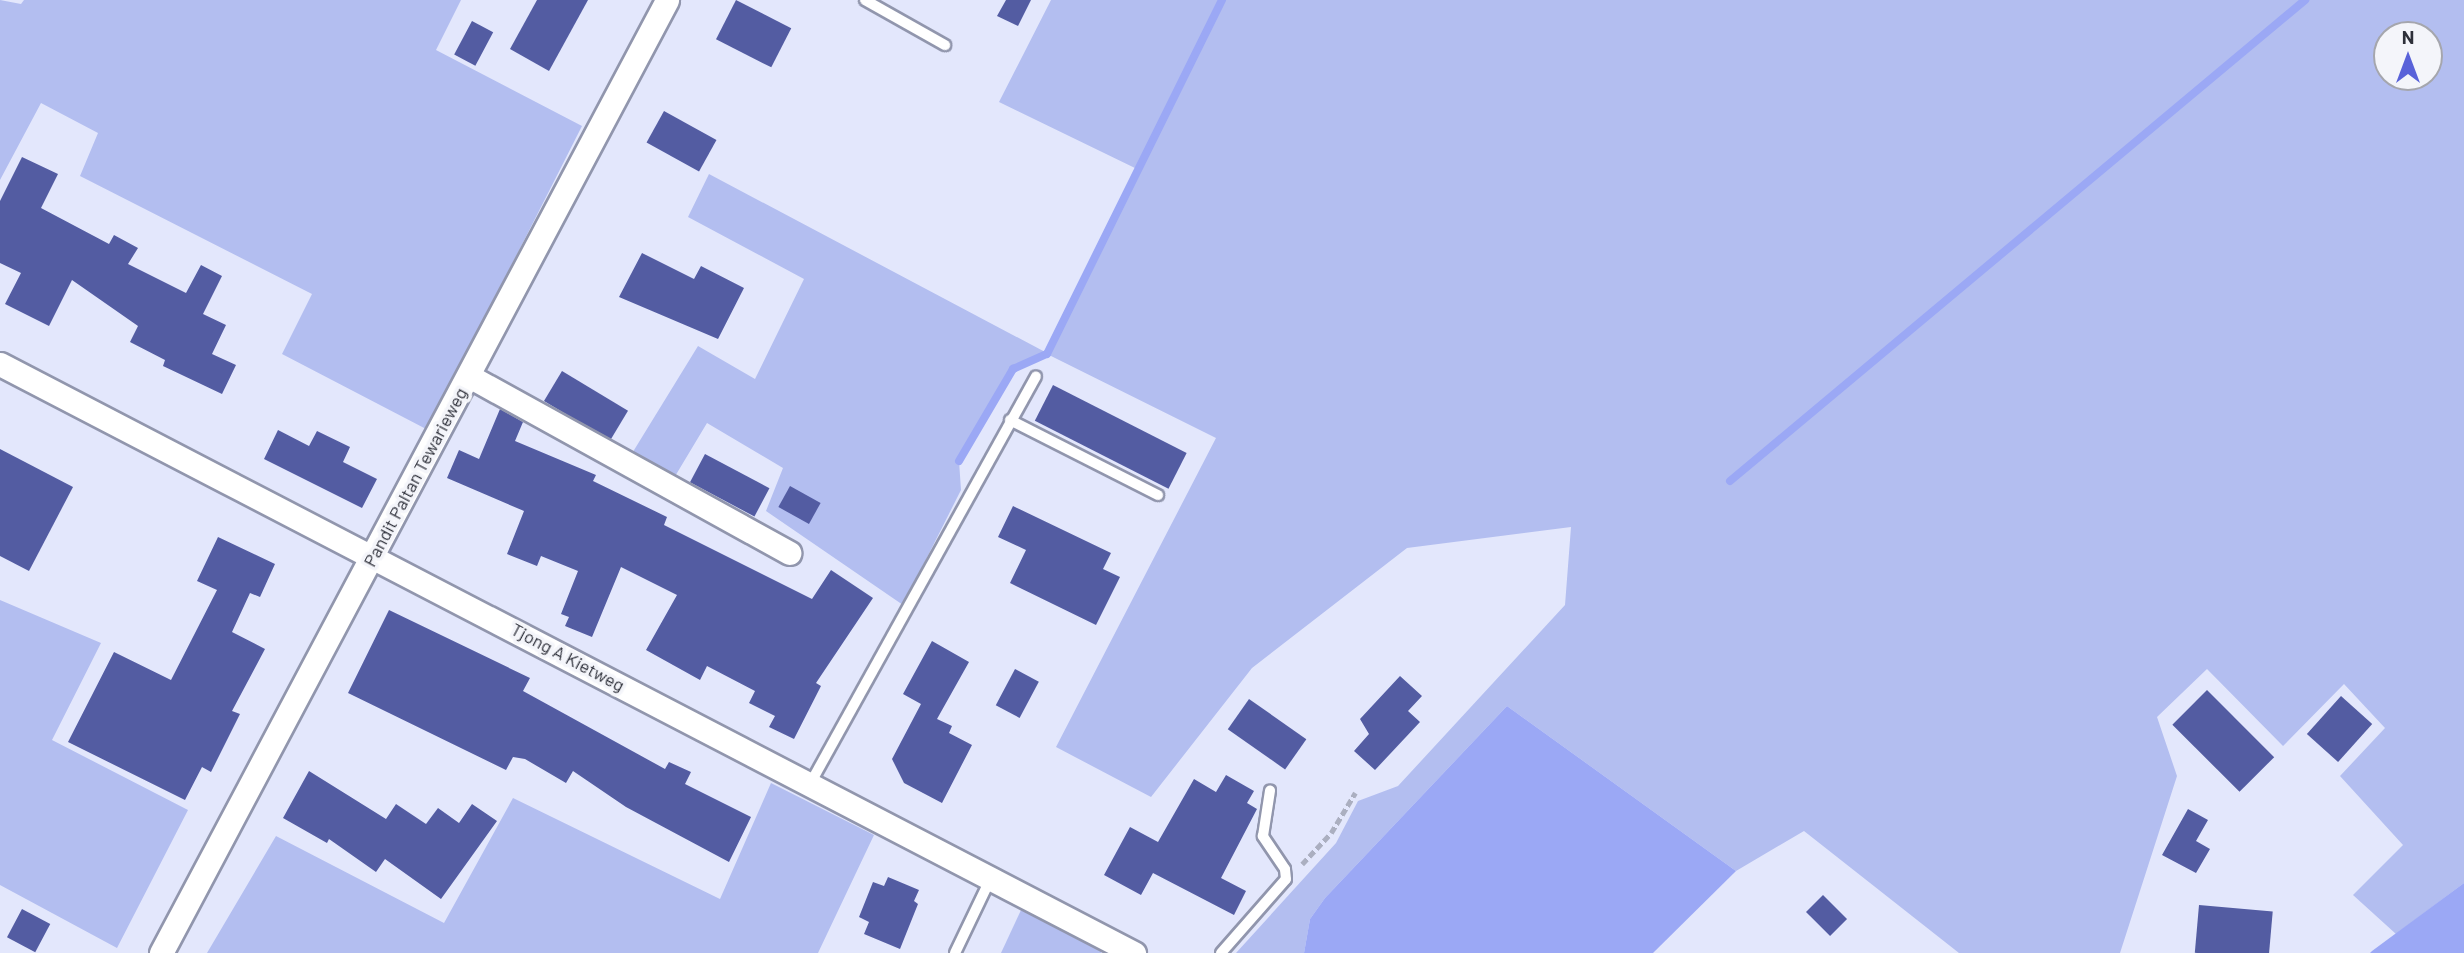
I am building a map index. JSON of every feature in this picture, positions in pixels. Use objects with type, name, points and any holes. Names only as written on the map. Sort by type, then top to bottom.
[{"type":"street","name":"Pandit Paltan Tewarieweg","points":[[161,953],[667,0]]},
{"type":"street","name":"Tjong A Kietweg","points":[[0,364],[373,555],[1134,953]]},
{"type":"street","points":[[469,376],[789,553]]},
{"type":"lane","points":[[865,0],[944,45]]},
{"type":"lane","points":[[810,784],[1036,376]]},
{"type":"lane","points":[[1010,420],[1158,495]]},
{"type":"lane","points":[[1222,953],[1286,879],[1285,869],[1263,836],[1270,791]]},
{"type":"lane","points":[[955,953],[991,878]]},
{"type":"path","points":[[1286,879],[1331,834],[1355,793]]},
{"type":"shaded area","points":[[0,0],[21,4],[24,0],[461,0],[436,50],[582,126],[428,430],[282,354],[312,294],[80,176],[98,133],[41,103],[0,180]]},
{"type":"shaded area","points":[[1051,0],[2464,0],[2464,883],[2396,934],[2353,895],[2403,845],[2340,776],[2385,728],[2344,684],[2283,746],[2207,669],[2157,717],[2177,776],[2120,953],[1959,953],[1804,831],[1736,871],[1507,706],[1325,898],[1310,919],[1304,953],[1236,953],[1336,843],[1358,801],[1398,786],[1565,605],[1571,527],[1407,548],[1252,668],[1151,797],[1056,747],[1216,438],[1047,354],[1027,361],[1013,370],[959,461],[961,490],[903,605],[766,511],[783,468],[707,423],[674,478],[631,455],[698,346],[755,379],[804,279],[688,217],[709,174],[1047,353],[1137,169],[999,102]]},
{"type":"shaded area","points":[[0,600],[101,643],[52,740],[188,810],[117,948],[0,885]]},
{"type":"shaded area","points":[[1507,706],[1736,871],[1653,953],[1304,953],[1310,919],[1325,898]]},
{"type":"shaded area","points":[[771,783],[874,835],[818,953],[207,953],[276,836],[444,923],[513,798],[720,899]]},
{"type":"shaded area","points":[[2464,883],[2464,953],[2370,953],[2372,951]]},
{"type":"shaded area","points":[[1022,908],[1102,950],[1101,953],[1001,953]]},
{"type":"building","points":[[537,0],[588,0],[549,71],[510,49]]},
{"type":"building","points":[[736,0],[791,28],[771,67],[716,39]]},
{"type":"building","points":[[1006,0],[1031,0],[1018,26],[997,16]]},
{"type":"building","points":[[472,21],[493,32],[475,66],[454,55]]},
{"type":"building","points":[[664,111],[716,140],[699,172],[647,142]]},
{"type":"building","points":[[22,157],[58,174],[41,208],[109,244],[114,235],[138,248],[128,264],[186,293],[201,265],[222,276],[203,314],[226,325],[212,354],[236,365],[222,394],[163,366],[165,360],[130,342],[138,326],[72,280],[49,326],[5,304],[21,273],[0,263],[0,201]]},
{"type":"building","points":[[642,253],[694,279],[701,266],[744,288],[718,339],[619,297]]},
{"type":"building","points":[[562,371],[628,411],[610,441],[544,401]]},
{"type":"building","points":[[1053,385],[1187,453],[1168,489],[1035,421]]},
{"type":"building","points":[[500,409],[523,422],[515,441],[596,475],[593,481],[667,517],[664,525],[812,599],[831,570],[873,598],[816,683],[821,686],[794,739],[769,727],[775,716],[749,703],[755,691],[707,666],[700,680],[646,650],[677,595],[621,567],[592,637],[565,626],[569,617],[561,614],[578,571],[541,556],[537,566],[507,554],[524,511],[447,478],[459,450],[479,459]]},
{"type":"building","points":[[278,430],[309,446],[317,431],[350,447],[343,462],[377,479],[362,508],[264,459]]},
{"type":"building","points":[[0,449],[73,487],[29,571],[0,556]]},
{"type":"building","points":[[705,454],[769,488],[754,517],[690,482]]},
{"type":"building","points":[[790,486],[821,503],[809,524],[778,507]]},
{"type":"building","points":[[1013,506],[1111,553],[1103,569],[1120,577],[1096,625],[1010,583],[1026,550],[998,537]]},
{"type":"building","points":[[218,537],[275,564],[260,597],[250,593],[232,632],[265,649],[232,711],[240,714],[211,772],[202,767],[185,800],[68,742],[114,652],[171,680],[217,590],[197,581]]},
{"type":"building","points":[[389,610],[530,678],[523,691],[665,769],[669,762],[691,772],[685,784],[751,817],[729,862],[626,807],[573,771],[566,783],[525,759],[513,757],[506,770],[348,693]]},
{"type":"building","points":[[932,641],[969,662],[937,719],[952,726],[949,733],[972,745],[942,803],[904,783],[892,759],[921,704],[903,694]]},
{"type":"building","points":[[1015,669],[1039,682],[1020,718],[996,705]]},
{"type":"building","points":[[1400,676],[1422,696],[1408,711],[1420,722],[1375,770],[1354,751],[1369,734],[1360,719]]},
{"type":"building","points":[[2207,690],[2274,757],[2240,792],[2172,725]]},
{"type":"building","points":[[2341,696],[2372,724],[2338,762],[2307,734]]},
{"type":"building","points":[[1249,699],[1306,739],[1285,769],[1228,729]]},
{"type":"building","points":[[309,771],[386,819],[396,804],[426,824],[438,808],[459,823],[472,804],[497,821],[441,899],[385,859],[376,872],[329,839],[327,843],[283,818]]},
{"type":"building","points":[[1226,775],[1254,791],[1247,803],[1257,809],[1221,878],[1246,891],[1234,915],[1153,873],[1141,895],[1104,875],[1130,827],[1158,842],[1194,779],[1216,792]]},
{"type":"building","points":[[2188,809],[2208,820],[2196,841],[2210,849],[2196,873],[2162,855]]},
{"type":"building","points":[[888,877],[919,890],[914,901],[918,904],[900,949],[864,934],[869,922],[859,917],[873,882],[884,886]]},
{"type":"building","points":[[1823,895],[1847,919],[1830,936],[1806,912]]},
{"type":"building","points":[[2199,905],[2273,911],[2269,953],[2195,953]]},
{"type":"building","points":[[22,909],[50,924],[35,952],[7,937]]},
{"type":"waterway","points":[[959,461],[1013,369],[1047,354],[1222,0]]},
{"type":"waterway","points":[[1730,481],[2305,0]]}]
